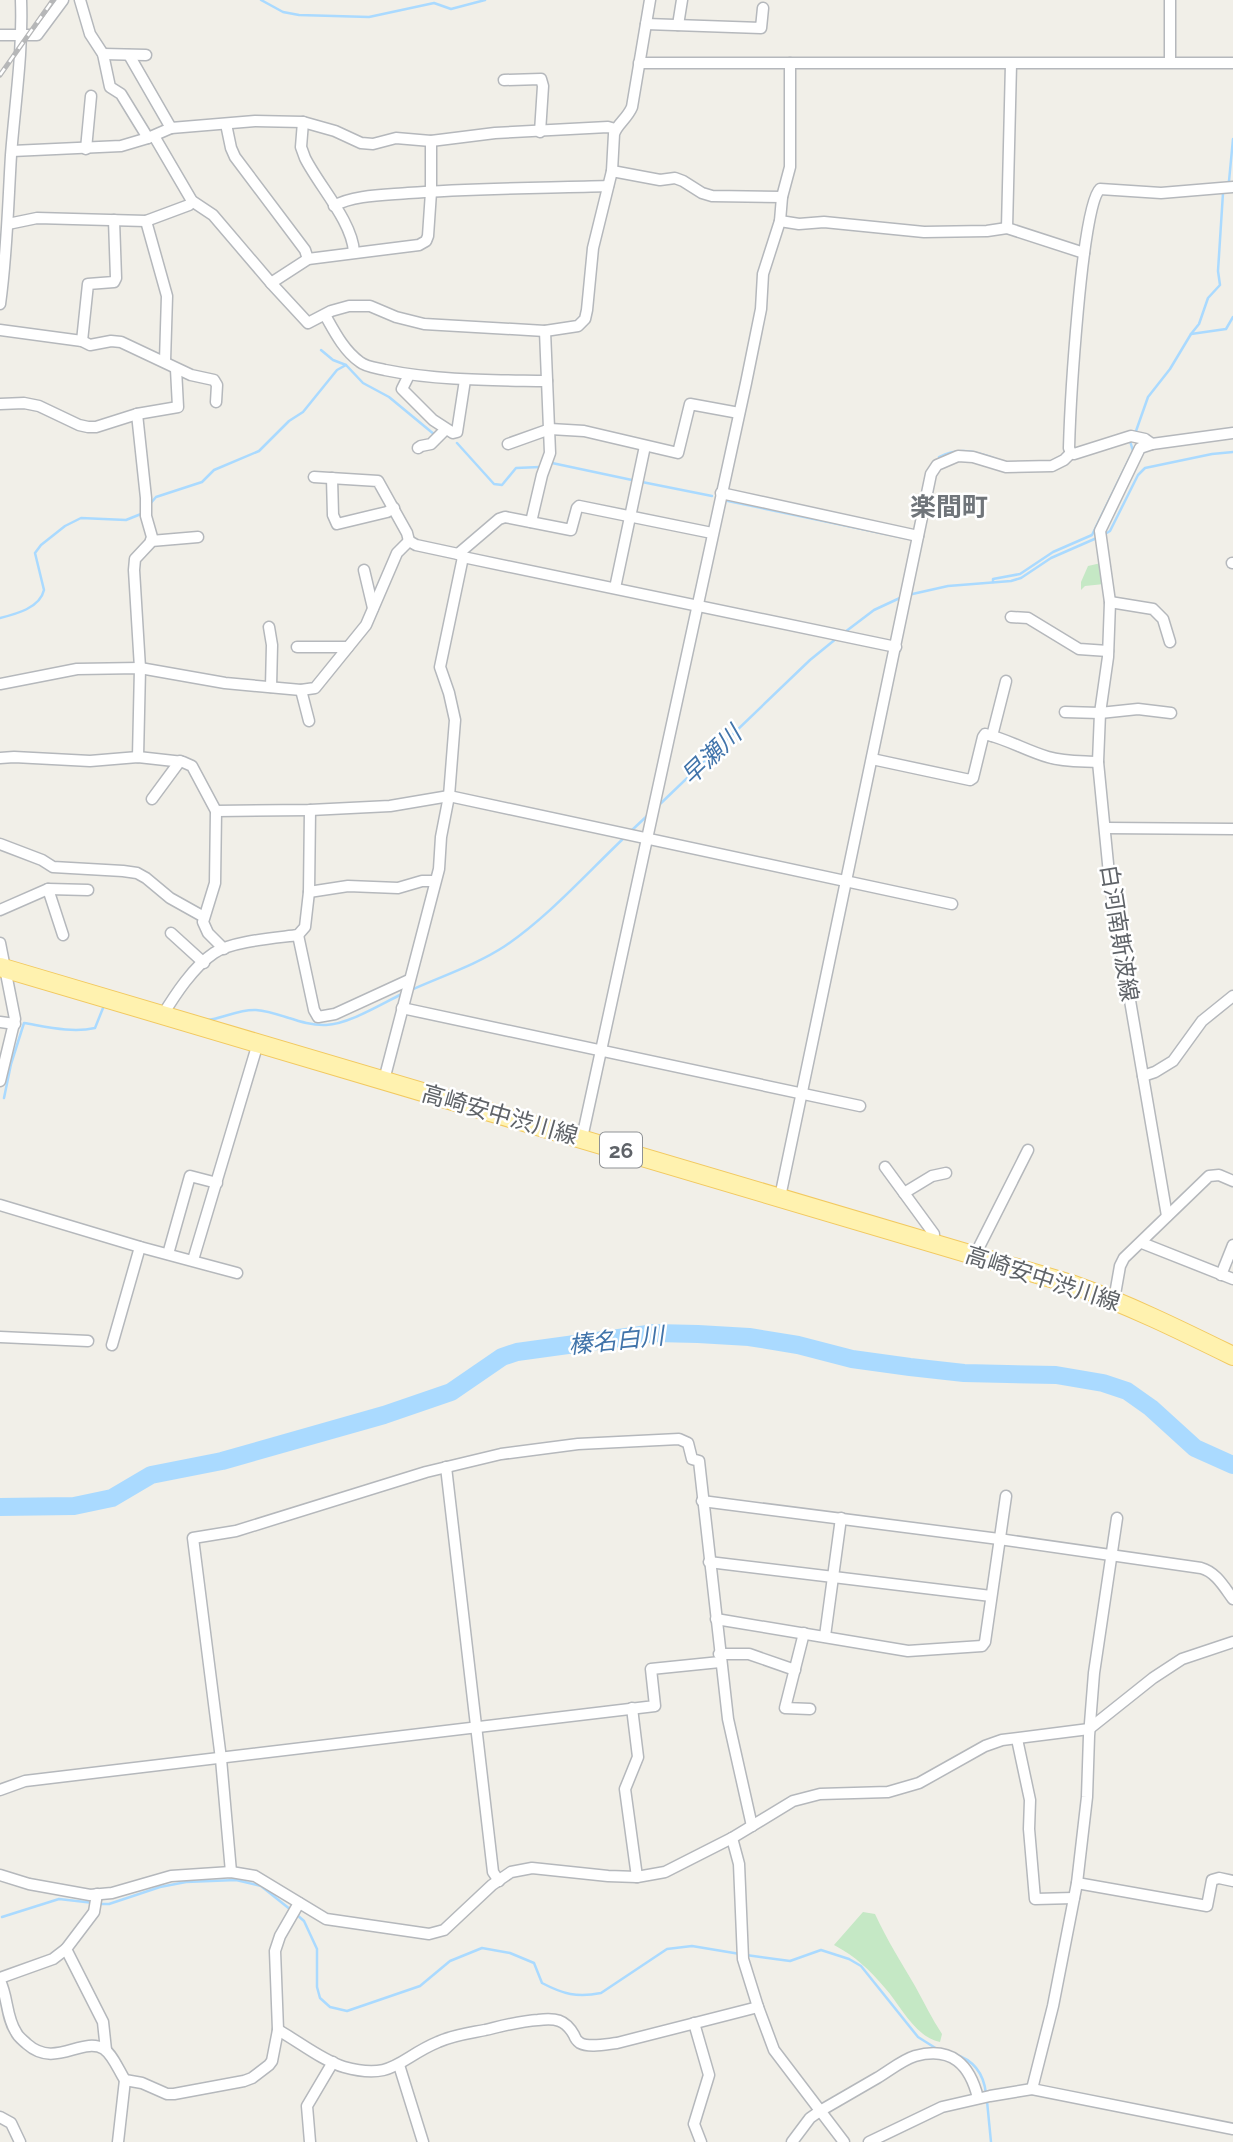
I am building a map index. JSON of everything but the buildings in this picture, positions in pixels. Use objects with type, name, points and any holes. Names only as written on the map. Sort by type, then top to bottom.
[{"type":"main road","name":"高崎安中渋川線","points":[[2,968],[1071,1284],[1162,1321],[1233,1356]]},
{"type":"street","points":[[0,304],[8,224],[5,190],[18,106],[23,35],[21,0]]},
{"type":"street","points":[[0,35],[37,35],[63,0]]},
{"type":"street","points":[[80,0],[90,34],[103,54],[110,88],[121,94],[192,201],[213,215],[308,323],[331,310],[349,306],[370,306],[404,320],[424,324],[544,331],[578,326],[585,319],[593,248],[612,171],[615,129],[628,117],[632,107],[650,0]]},
{"type":"street","points":[[678,25],[682,0]]},
{"type":"street","points":[[1170,0],[1170,62]]},
{"type":"street","points":[[646,24],[761,28],[763,8]]},
{"type":"street","points":[[103,54],[146,55]]},
{"type":"street","points":[[129,55],[171,128]]},
{"type":"street","points":[[639,63],[1233,63]]},
{"type":"street","points":[[582,1138],[643,837],[654,803],[761,309],[764,274],[780,221],[782,197],[790,167],[790,63]]},
{"type":"street","points":[[1007,228],[1011,64]]},
{"type":"street","points":[[504,80],[541,79],[543,86],[540,132]]},
{"type":"street","points":[[86,149],[91,96]]},
{"type":"street","points":[[12,151],[121,146],[171,128],[283,120],[303,122],[373,145],[396,138],[431,141],[495,133],[608,127],[615,129]]},
{"type":"street","points":[[303,122],[301,147],[305,158],[347,228],[354,252]]},
{"type":"street","points":[[226,124],[236,158],[305,250],[308,259]]},
{"type":"street","points":[[271,283],[308,259],[423,244],[428,236],[431,141]]},
{"type":"street","points":[[612,171],[660,180],[684,180],[702,193],[712,196],[782,197]]},
{"type":"street","points":[[334,206],[340,202],[380,195],[431,191],[608,186]]},
{"type":"street","points":[[1071,453],[1071,390],[1084,253],[1094,199],[1100,189],[1161,193],[1233,187]]},
{"type":"street","points":[[8,224],[37,218],[146,220],[189,205],[192,201]]},
{"type":"street","points":[[82,341],[88,284],[108,284],[116,278],[114,220]]},
{"type":"street","points":[[146,220],[167,296],[165,361]]},
{"type":"street","points":[[780,221],[799,224],[824,222],[924,232],[1007,228],[1084,253]]},
{"type":"street","points":[[325,315],[338,338],[360,363],[410,375],[466,380],[547,381]]},
{"type":"street","points":[[0,330],[82,341],[90,345],[121,342],[165,361],[176,369],[214,380],[217,385],[216,401]]},
{"type":"street","points":[[531,522],[542,475],[551,453],[544,331]]},
{"type":"street","points":[[0,404],[24,403],[39,406],[79,425],[96,426],[137,414],[178,407],[176,369]]},
{"type":"street","points":[[410,375],[402,389],[445,430],[453,433],[457,432],[466,380]]},
{"type":"street","points":[[508,444],[550,429],[584,431],[678,453],[690,404],[739,413]]},
{"type":"street","points":[[137,414],[146,516],[151,541]]},
{"type":"street","points":[[418,448],[431,444],[445,430]]},
{"type":"street","points":[[780,1197],[931,474],[943,461],[966,456],[1006,467],[1052,466],[1071,453],[1131,436],[1145,439],[1152,444],[1233,433]]},
{"type":"street","name":"白河南斯波線","points":[[1152,444],[1140,448],[1137,453],[1100,531],[1110,602],[1098,762],[1110,884],[1167,1216]]},
{"type":"street","points":[[615,589],[645,446]]},
{"type":"street","points":[[314,477],[378,481],[410,541],[416,545],[829,635],[896,647]]},
{"type":"street","points":[[332,478],[333,515],[337,524],[394,508]]},
{"type":"street","points":[[721,493],[918,536]]},
{"type":"street","points":[[384,1080],[439,869],[441,837],[449,796],[455,720],[440,667],[461,555],[499,519],[505,517],[571,530],[579,506],[712,533]]},
{"type":"street","points":[[138,757],[140,668],[135,559],[151,541],[198,537]]},
{"type":"street","points":[[0,684],[77,669],[140,668],[225,683],[301,690],[315,688],[366,625],[397,553],[410,541]]},
{"type":"street","points":[[364,570],[373,608]]},
{"type":"street","points":[[1110,602],[1153,609],[1163,619],[1170,642]]},
{"type":"street","points":[[1011,617],[1028,618],[1079,649],[1108,651]]},
{"type":"street","points":[[269,627],[272,645],[271,687]]},
{"type":"street","points":[[297,647],[348,648]]},
{"type":"street","points":[[992,736],[1006,681]]},
{"type":"street","points":[[301,690],[309,721]]},
{"type":"street","points":[[1065,712],[1100,713],[1138,709],[1171,713]]},
{"type":"street","points":[[872,759],[970,780],[973,778],[985,734],[1047,757],[1098,762]]},
{"type":"street","points":[[0,758],[90,761],[138,757],[180,761],[192,766],[216,811],[215,883],[203,922],[208,933],[224,949]]},
{"type":"street","points":[[152,799],[180,761]]},
{"type":"street","points":[[216,811],[390,806],[449,796],[952,904]]},
{"type":"street","points":[[162,1016],[178,990],[215,952],[243,943],[298,935],[304,927],[309,892],[310,810]]},
{"type":"street","points":[[1106,828],[1233,828]]},
{"type":"street","points":[[0,844],[53,867],[137,873],[170,898],[204,917]]},
{"type":"street","points":[[309,892],[348,886],[398,888],[422,881],[435,881]]},
{"type":"street","points":[[48,889],[63,935]]},
{"type":"street","points":[[0,910],[48,889],[88,890]]},
{"type":"street","points":[[171,933],[204,963]]},
{"type":"street","points":[[298,935],[315,1015],[318,1017],[335,1014],[408,982]]},
{"type":"street","points":[[0,943],[2,968],[15,1024],[0,1081]]},
{"type":"street","points":[[1143,1076],[1173,1062],[1202,1021],[1233,996]]},
{"type":"street","points":[[403,1005],[601,1051],[860,1106]]},
{"type":"street","points":[[0,1022],[15,1024]]},
{"type":"street","points":[[193,1260],[258,1043]]},
{"type":"street","points":[[975,1255],[1028,1150]]},
{"type":"street","points":[[886,1167],[934,1234],[933,1242]]},
{"type":"street","points":[[904,1193],[932,1176],[946,1173]]},
{"type":"street","points":[[1114,1300],[1124,1258],[1209,1176],[1219,1175],[1233,1181]]},
{"type":"street","points":[[168,1254],[190,1176],[217,1183]]},
{"type":"street","points":[[0,1205],[237,1273]]},
{"type":"street","points":[[1142,1242],[1233,1279]]},
{"type":"street","points":[[1221,1275],[1233,1245]]},
{"type":"street","points":[[112,1345],[140,1247]]},
{"type":"street","points":[[0,1337],[88,1341]]},
{"type":"street","points":[[231,1872],[221,1759],[193,1538],[236,1531],[446,1466],[520,1450],[578,1444],[679,1439],[688,1444],[692,1459],[699,1461],[728,1719],[752,1826]]},
{"type":"street","points":[[446,1466],[493,1872],[499,1881]]},
{"type":"street","points":[[716,1619],[917,1652],[982,1646],[985,1642],[1006,1496]]},
{"type":"street","points":[[702,1501],[999,1539],[1210,1570],[1233,1600]]},
{"type":"street","points":[[825,1636],[841,1518]]},
{"type":"street","points":[[1032,2089],[1056,1993],[1077,1883],[1087,1797],[1094,1673],[1117,1518]]},
{"type":"street","points":[[709,1562],[991,1597]]},
{"type":"street","points":[[804,1633],[785,1709],[810,1709]]},
{"type":"street","points":[[0,1875],[29,1884],[97,1895],[171,1876],[231,1872],[255,1875],[295,1909],[326,1919],[429,1934],[444,1930],[511,1872],[532,1868],[637,1877],[665,1872],[732,1838],[793,1801],[820,1794],[888,1791],[919,1783],[985,1746],[1002,1740],[1089,1729],[1153,1678],[1182,1659],[1233,1642]]},
{"type":"street","points":[[0,1790],[25,1781],[655,1706],[651,1669],[720,1658],[749,1654],[795,1670]]},
{"type":"street","points":[[632,1708],[638,1757],[625,1789],[637,1877]]},
{"type":"street","points":[[1017,1738],[1030,1800],[1029,1829],[1035,1899],[1074,1898]]},
{"type":"street","points":[[732,1838],[739,1864],[743,1959],[758,2007],[774,2050],[844,2142]]},
{"type":"street","points":[[1077,1883],[1207,1906],[1213,1880],[1219,1878],[1233,1881]]},
{"type":"street","points":[[97,1895],[95,1910],[66,1949],[53,1959],[0,1979],[9,2018],[17,2035],[33,2049],[50,2055],[89,2046],[106,2050]]},
{"type":"street","points":[[125,2080],[174,2094],[244,2081],[253,2078],[269,2065],[278,2030],[275,1951],[295,1909]]},
{"type":"street","points":[[66,1949],[103,2022],[106,2050],[125,2080],[118,2142]]},
{"type":"street","points":[[278,2030],[344,2067],[372,2070],[389,2069],[399,2065],[426,2047],[447,2038],[540,2019],[564,2022],[569,2025],[578,2042],[589,2045],[617,2043],[758,2007]]},
{"type":"street","points":[[694,2023],[709,2075],[694,2124],[701,2142]]},
{"type":"street","points":[[792,2142],[810,2118],[914,2056],[947,2056],[963,2065],[983,2097]]},
{"type":"street","points":[[310,2142],[307,2106],[333,2062]]},
{"type":"street","points":[[399,2065],[423,2142]]},
{"type":"street","points":[[869,2142],[942,2107],[1032,2089],[1233,2129]]},
{"type":"street","points":[[0,2117],[11,2123],[20,2142]]},
{"type":"green space","points":[[1101,563],[1104,584],[1085,586],[1081,590],[1081,582],[1088,566]]},
{"type":"green space","points":[[863,1912],[875,1914],[942,2034],[940,2042],[923,2034],[873,1975],[856,1959],[834,1945]]},
{"type":"waterway","points":[[261,0],[283,12],[299,15],[369,17],[434,3],[451,9],[485,0]]},
{"type":"waterway","points":[[1229,181],[1233,139]]},
{"type":"waterway","points":[[1191,334],[1199,324],[1208,298],[1220,285],[1218,271],[1223,193]]},
{"type":"waterway","points":[[1136,431],[1148,397],[1170,369],[1191,334],[1226,329],[1233,317]]},
{"type":"waterway","points":[[321,350],[333,360],[346,365],[363,383],[389,397],[435,435]]},
{"type":"waterway","points":[[150,504],[156,497],[202,482],[214,470],[259,451],[289,421],[303,412],[337,370],[346,365]]},
{"type":"waterway","name":"早瀬川","points":[[993,582],[993,579],[1020,574],[1053,552],[1092,535],[1133,451],[1130,441]]},
{"type":"waterway","points":[[457,443],[494,484],[502,485],[516,468],[540,467]]},
{"type":"waterway","points":[[939,457],[967,451],[996,459]]},
{"type":"waterway","name":"早瀬川","points":[[1105,534],[1110,531],[1138,475],[1145,468],[1233,452]]},
{"type":"waterway","points":[[552,463],[632,480]]},
{"type":"waterway","points":[[642,482],[712,496]]},
{"type":"waterway","points":[[728,501],[905,538]]},
{"type":"waterway","points":[[0,618],[33,606],[42,596],[44,590],[35,553],[65,526],[81,518],[126,520],[141,514]]},
{"type":"waterway","name":"早瀬川","points":[[908,595],[948,586],[1021,578],[1051,558],[1099,537]]},
{"type":"waterway","name":"早瀬川","points":[[845,632],[874,610],[902,597]]},
{"type":"waterway","name":"早瀬川","points":[[658,806],[810,660],[837,638]]},
{"type":"waterway","name":"早瀬川","points":[[630,832],[648,815]]},
{"type":"waterway","name":"早瀬川","points":[[411,990],[471,965],[505,946],[552,908],[625,837]]},
{"type":"waterway","name":"早瀬川","points":[[208,1020],[256,1010],[317,1025],[335,1024],[402,994]]},
{"type":"waterway","name":"早瀬川","points":[[4,1098],[24,1023],[69,1030],[95,1028],[103,1008]]},
{"type":"waterway","name":"榛名白川","points":[[0,1507],[74,1506],[112,1498],[151,1475],[222,1461],[384,1415],[451,1392],[502,1357],[517,1352],[655,1333],[749,1337],[798,1345],[852,1359],[910,1367],[964,1373],[1056,1375],[1103,1383],[1127,1391],[1151,1408],[1195,1448],[1233,1465]]},
{"type":"waterway","points":[[100,1904],[109,1904],[160,1887],[186,1882],[236,1880],[261,1886],[291,1910]]},
{"type":"waterway","points":[[2,1917],[59,1899],[94,1903]]},
{"type":"waterway","points":[[296,1914],[304,1921],[317,1949],[317,1987],[320,1998],[330,2007],[347,2011],[420,1986],[450,1961],[482,1948],[510,1953],[534,1963],[542,1983],[577,1995],[601,1993],[667,1949],[692,1946],[740,1954]]},
{"type":"waterway","points":[[746,1955],[790,1961],[821,1950],[849,1959],[861,1966],[918,2037],[937,2049]]},
{"type":"waterway","points":[[954,2054],[977,2069],[986,2094]]},
{"type":"waterway","points":[[987,2101],[991,2142]]},
{"type":"railway","points":[[0,75],[53,0]]},
{"type":"district","name":"楽間町","points":[[949,507]]}]
